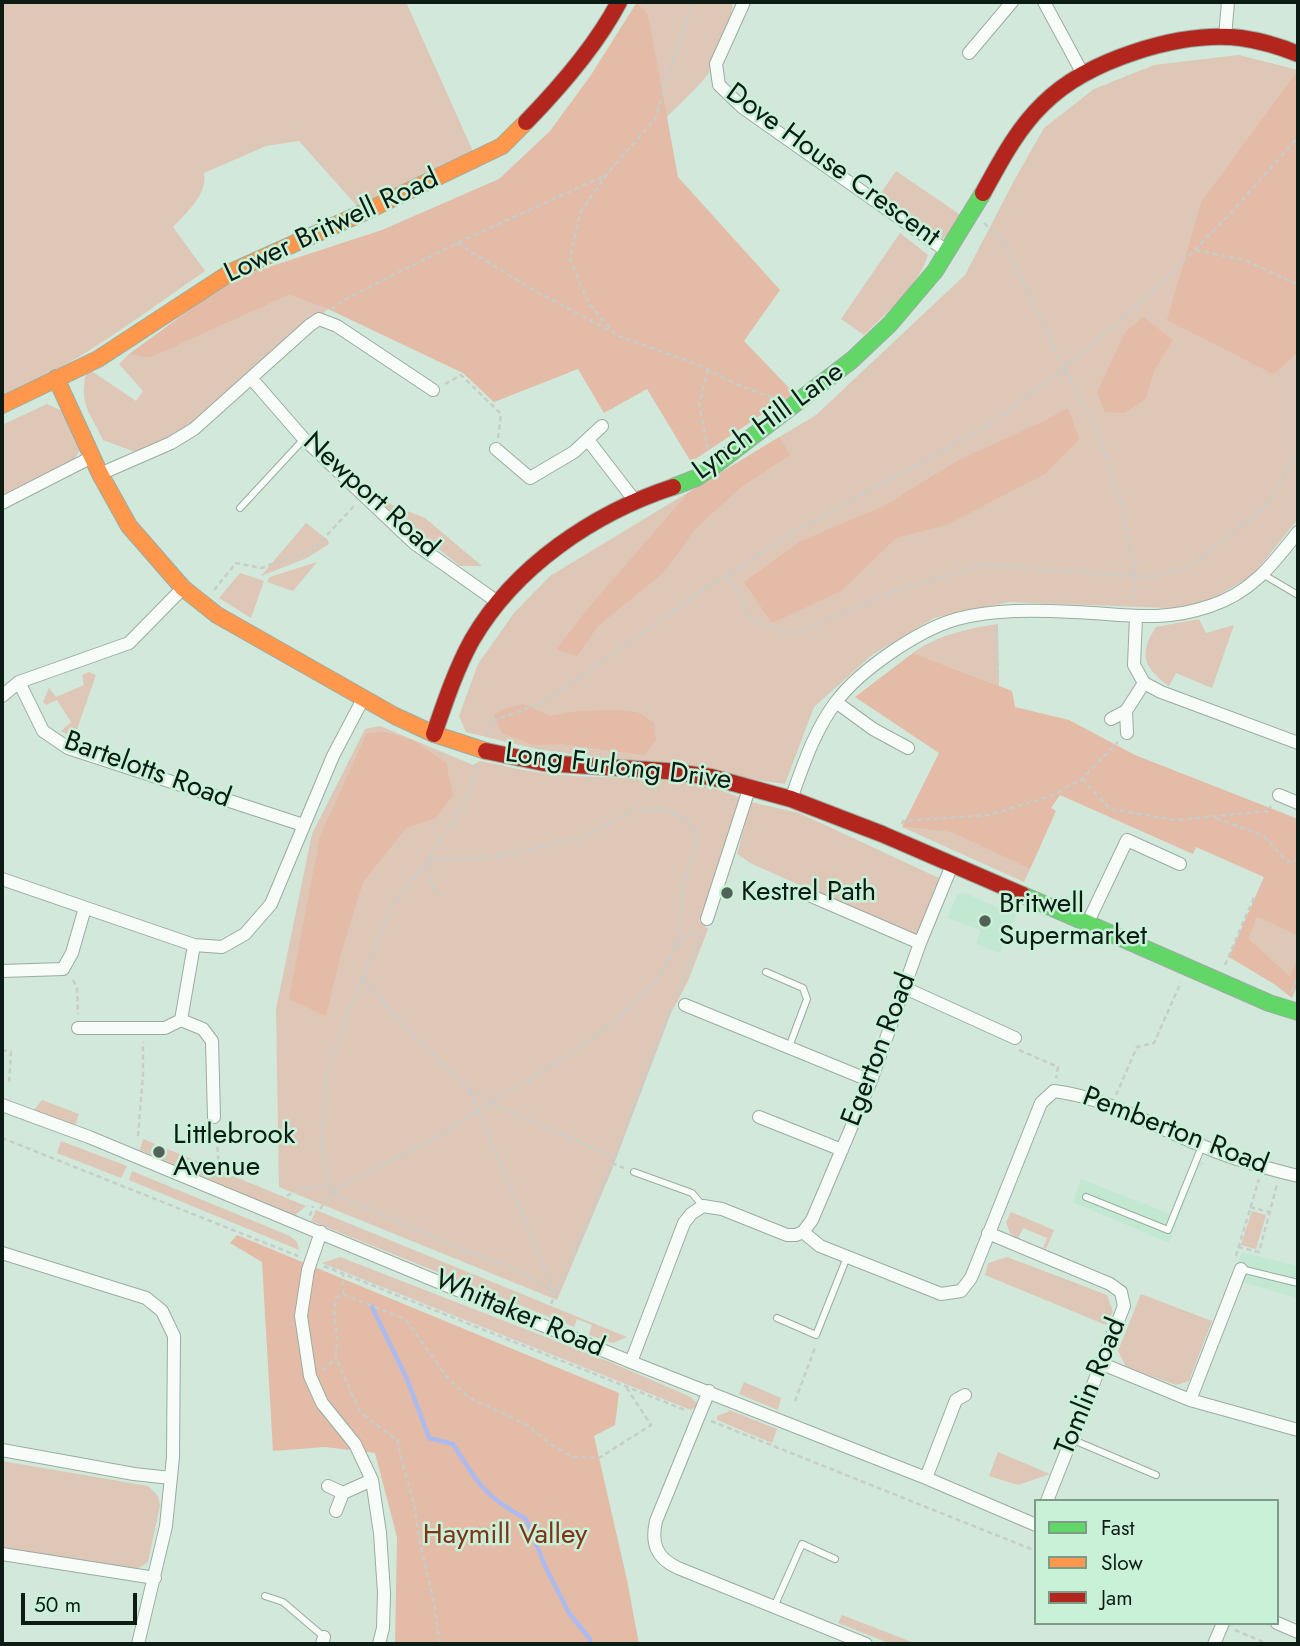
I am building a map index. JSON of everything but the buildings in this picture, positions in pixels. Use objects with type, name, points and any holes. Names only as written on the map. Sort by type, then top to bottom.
[{"type":"street","name":"Lower Britwell Road","points":[[2,405],[98,359],[231,272],[502,146],[555,92],[610,19],[619,2]]},
{"type":"street","name":"Dove House Crescent","points":[[744,2],[716,64],[719,85],[742,107],[948,252]]},
{"type":"street","points":[[969,53],[1012,2]]},
{"type":"street","points":[[1044,2],[1084,76]]},
{"type":"street","points":[[1225,37],[1228,2]]},
{"type":"street","name":"Lynch Hill Lane","points":[[434,734],[474,638],[528,569],[587,528],[635,501],[696,478],[851,363],[910,305],[948,252],[1024,124],[1056,93],[1129,54],[1190,40],[1225,37],[1266,42],[1298,54]]},
{"type":"street","points":[[100,474],[171,443],[194,429],[319,319],[337,326],[433,390]]},
{"type":"street","name":"Long Furlong Drive","points":[[56,378],[100,474],[130,527],[183,588],[217,615],[363,699],[434,734],[483,750],[544,763],[667,771],[711,777],[791,799],[894,840],[1269,1003],[1298,1012]]},
{"type":"street","name":"Newport Road","points":[[251,378],[304,439],[414,543],[499,603]]},
{"type":"street","points":[[496,449],[530,478],[574,452],[602,426]]},
{"type":"street","points":[[588,440],[635,501]]},
{"type":"street","points":[[2,503],[92,457]]},
{"type":"street","points":[[791,799],[807,752],[836,702],[875,664],[915,638],[957,619],[996,613],[1075,612],[1136,617],[1172,616],[1213,606],[1264,575],[1298,532]]},
{"type":"street","points":[[2,695],[19,682],[129,643],[183,588]]},
{"type":"street","points":[[1136,617],[1134,665],[1144,683],[1161,692],[1298,743]]},
{"type":"street","name":"Bartelotts Road","points":[[19,682],[43,731],[68,748],[303,825]]},
{"type":"street","points":[[1111,719],[1126,711],[1144,683]]},
{"type":"street","points":[[2,879],[194,945],[222,947],[245,934],[271,904],[333,756],[363,699]]},
{"type":"street","points":[[836,702],[873,729],[908,748]]},
{"type":"street","points":[[1126,711],[1127,733]]},
{"type":"street","points":[[707,919],[750,786]]},
{"type":"street","points":[[1279,795],[1297,799]]},
{"type":"street","points":[[1087,924],[1127,840],[1180,864]]},
{"type":"street","name":"Egerton Road","points":[[803,1232],[812,1220],[871,1081],[920,943],[952,865]]},
{"type":"street","points":[[809,895],[920,943]]},
{"type":"street","points":[[2,971],[63,969],[72,953],[85,908]]},
{"type":"street","points":[[181,1020],[194,945]]},
{"type":"street","points":[[905,988],[1015,1038]]},
{"type":"street","points":[[685,1005],[871,1081]]},
{"type":"street","points":[[78,1028],[165,1028],[181,1020],[203,1029],[212,1041],[214,1117]]},
{"type":"street","name":"Pemberton Road","points":[[703,1206],[722,1209],[787,1235],[803,1232],[820,1246],[941,1294],[961,1291],[971,1278],[1041,1103],[1054,1091],[1079,1094],[1202,1146],[1298,1177]]},
{"type":"street","name":"Whittaker Road","points":[[2,1105],[102,1142],[631,1362],[926,1478],[1034,1524]]},
{"type":"street","points":[[759,1117],[842,1150]]},
{"type":"street","points":[[631,1362],[684,1223],[703,1206]]},
{"type":"street","points":[[321,1232],[311,1261],[301,1316],[310,1376],[322,1403],[355,1444],[372,1479],[380,1533],[384,1593],[383,1629],[379,1644]]},
{"type":"street","name":"Tomlin Road","points":[[988,1233],[1110,1284],[1121,1292],[1124,1306],[1048,1499]]},
{"type":"street","points":[[2,1253],[146,1298],[162,1311],[174,1336],[171,1478],[166,1526],[138,1644]]},
{"type":"street","points":[[1190,1400],[1238,1265]]},
{"type":"street","points":[[1100,1363],[1190,1400],[1298,1430]]},
{"type":"street","points":[[709,1391],[656,1521],[655,1549],[670,1565],[774,1607],[845,1640],[866,1644]]},
{"type":"street","points":[[926,1478],[956,1400],[965,1395]]},
{"type":"street","points":[[2,1450],[134,1474],[171,1478]]},
{"type":"street","points":[[336,1511],[343,1493],[372,1479]]},
{"type":"street","points":[[328,1486],[343,1493]]},
{"type":"street","points":[[2,1554],[155,1578]]},
{"type":"street","points":[[1279,1624],[1298,1632]]},
{"type":"street","points":[[1214,1644],[1223,1625]]},
{"type":"lane","points":[[240,508],[304,439]]},
{"type":"lane","points":[[1264,575],[1298,595]]},
{"type":"lane","points":[[766,972],[803,988],[807,999],[789,1047]]},
{"type":"lane","points":[[1086,1197],[1168,1230],[1202,1146]]},
{"type":"lane","points":[[634,1172],[692,1193],[703,1206]]},
{"type":"lane","points":[[777,1318],[816,1335],[847,1257]]},
{"type":"lane","points":[[1238,1265],[1298,1283]]},
{"type":"lane","points":[[1071,1439],[1156,1475]]},
{"type":"lane","points":[[774,1607],[802,1544],[835,1559]]},
{"type":"lane","points":[[265,1596],[283,1602],[323,1641]]},
{"type":"path","points":[[616,335],[589,304],[570,259],[580,214],[607,174],[655,119],[692,2]]},
{"type":"path","points":[[332,1193],[321,1148],[327,1075],[335,1046],[393,904],[429,859],[464,805],[491,721],[543,702],[727,574],[787,536],[994,422],[1064,369],[1155,290],[1298,137]]},
{"type":"path","points":[[319,319],[342,301],[457,243],[607,174]]},
{"type":"path","points":[[972,213],[1003,240],[1064,369],[1093,419],[1117,490],[1135,576],[1136,617]]},
{"type":"path","points":[[457,243],[532,289],[616,335],[791,405]]},
{"type":"path","points":[[1195,250],[1247,261],[1298,285]]},
{"type":"path","points":[[708,371],[699,404],[707,448],[715,463]]},
{"type":"path","points":[[433,390],[461,375],[501,414],[496,449]]},
{"type":"path","points":[[727,574],[751,620],[793,634],[895,591],[983,565],[1150,577],[1192,565],[1266,506],[1298,451]]},
{"type":"path","points":[[203,604],[236,564],[261,568],[313,550],[364,496]]},
{"type":"path","points":[[996,613],[998,677]]},
{"type":"path","points":[[894,840],[904,821],[989,815],[1051,796],[1082,779],[1127,733]]},
{"type":"path","points":[[1082,779],[1110,809],[1175,820],[1268,811],[1279,795]]},
{"type":"path","points":[[320,1209],[332,1193],[352,1180],[426,1143],[574,1052],[613,1023],[650,988],[664,970],[679,934],[684,882],[698,837],[688,821],[665,809],[633,810],[582,838],[493,857],[429,859]]},
{"type":"path","points":[[1213,816],[1264,836],[1287,862],[1298,860]]},
{"type":"path","points":[[429,859],[430,881],[441,897]]},
{"type":"path","points":[[1218,981],[1254,897]]},
{"type":"path","points":[[673,951],[707,919]]},
{"type":"path","points":[[551,1304],[612,1163],[707,919]]},
{"type":"path","points":[[1111,1107],[1137,1047],[1154,1043],[1188,968]]},
{"type":"path","points":[[362,978],[405,1027],[470,1090],[492,1104],[614,1157]]},
{"type":"path","points":[[77,988],[78,1028]]},
{"type":"path","points":[[138,1136],[144,1075],[142,1028]]},
{"type":"path","points":[[1015,1038],[1010,1046],[1058,1067],[1054,1091]]},
{"type":"path","points":[[2,1050],[11,1052],[9,1084]]},
{"type":"path","points":[[470,1090],[555,1292]]},
{"type":"path","points":[[214,1117],[219,1168]]},
{"type":"path","points":[[2,1138],[1034,1550]]},
{"type":"path","points":[[612,1163],[634,1172]]},
{"type":"path","points":[[1238,1265],[1238,1247],[1262,1167]]},
{"type":"path","points":[[1238,1247],[1259,1252],[1280,1172]]},
{"type":"path","points":[[287,1196],[296,1190],[330,1185]]},
{"type":"path","points":[[332,1193],[481,1257],[512,1267],[555,1292]]},
{"type":"path","points":[[1250,1207],[1269,1212]]},
{"type":"path","points":[[342,1294],[343,1274]]},
{"type":"path","points":[[342,1294],[336,1298],[334,1316],[337,1334],[336,1358],[360,1412],[398,1441],[430,1578],[439,1644]]},
{"type":"path","points":[[342,1294],[405,1319],[447,1377],[468,1397],[527,1426],[572,1457],[599,1458],[651,1425],[626,1387]]},
{"type":"path","points":[[795,1401],[820,1335],[816,1335]]},
{"type":"path","points":[[319,1375],[336,1358]]},
{"type":"path","points":[[1225,1625],[1268,1644]]},
{"type":"shaded area","points":[[2,2],[406,2],[480,167],[365,215],[299,141],[266,146],[204,173],[200,195],[173,227],[205,271],[81,355],[2,397]]},
{"type":"shaded area","points":[[637,2],[732,2],[728,27],[708,74],[666,118],[648,14]]},
{"type":"shaded area","points":[[1239,55],[1298,70],[1202,200],[1272,374],[1298,353],[1298,519],[1252,576],[1194,609],[1009,602],[934,618],[872,655],[814,707],[785,784],[536,749],[466,732],[459,716],[478,664],[514,613],[550,576],[816,415],[965,275],[1044,128],[1094,89],[1154,65]]},
{"type":"shaded area","points":[[896,171],[962,216],[943,239],[879,196]]},
{"type":"shaded area","points":[[900,233],[928,255],[909,288],[864,335],[841,319]]},
{"type":"shaded area","points":[[289,295],[328,309],[188,429],[138,453],[103,440],[85,401],[86,373],[90,370],[136,401],[143,391],[119,364],[129,354],[150,358]]},
{"type":"shaded area","points":[[47,404],[67,413],[81,447],[73,462],[2,500],[2,425]]},
{"type":"shaded area","points":[[375,498],[425,518],[482,566],[460,566]]},
{"type":"shaded area","points":[[306,523],[328,540],[329,544],[307,558],[261,576]]},
{"type":"shaded area","points":[[317,562],[293,591],[267,582],[270,577]]},
{"type":"shaded area","points":[[240,573],[264,581],[251,618],[219,598]]},
{"type":"shaded area","points":[[1199,619],[1206,633],[1234,625],[1212,688],[1176,673],[1169,686],[1154,673],[1146,660],[1150,637],[1156,627]]},
{"type":"shaded area","points":[[998,624],[999,686],[913,653],[943,637]]},
{"type":"shaded area","points":[[89,672],[96,675],[74,738],[61,731],[71,722],[57,700],[46,705],[43,702],[49,688],[56,697],[84,685],[82,675]]},
{"type":"shaded area","points":[[380,726],[473,765],[480,761],[569,776],[670,780],[720,790],[743,799],[699,921],[708,929],[688,981],[671,1013],[611,1172],[557,1300],[279,1187],[276,1009],[312,834],[365,729]]},
{"type":"shaded area","points":[[751,802],[799,813],[941,879],[918,937],[752,864],[737,854]]},
{"type":"shaded area","points":[[902,827],[950,832],[1030,869],[1024,882]]},
{"type":"shaded area","points":[[965,893],[1003,910],[1005,905],[1018,911],[1000,953],[976,944],[981,930],[947,918],[957,895]]},
{"type":"shaded area","points":[[1257,917],[1298,936],[1298,957],[1291,977],[1249,939]]},
{"type":"shaded area","points":[[42,1100],[79,1114],[75,1126],[34,1110]]},
{"type":"shaded area","points":[[143,1139],[306,1206],[294,1216],[140,1150]]},
{"type":"shaded area","points":[[61,1141],[127,1166],[121,1178],[57,1153]]},
{"type":"shaded area","points":[[1192,1159],[1205,1163],[1198,1168],[1169,1243],[1073,1202],[1081,1179],[1170,1214]]},
{"type":"shaded area","points":[[132,1171],[290,1236],[297,1242],[299,1250],[129,1180]]},
{"type":"shaded area","points":[[316,1210],[627,1337],[613,1343],[589,1335],[592,1325],[577,1319],[574,1327],[311,1221]]},
{"type":"shaded area","points":[[1252,1211],[1266,1215],[1256,1249],[1241,1245]]},
{"type":"shaded area","points":[[1011,1212],[1054,1230],[1046,1249],[1043,1248],[1047,1238],[1023,1228],[1018,1239],[1010,1233],[1006,1222]]},
{"type":"shaded area","points":[[1242,1252],[1298,1266],[1298,1298],[1232,1279]]},
{"type":"shaded area","points":[[340,1257],[610,1362],[691,1397],[698,1405],[691,1410],[322,1263]]},
{"type":"shaded area","points":[[1007,1257],[1107,1295],[1113,1312],[1106,1325],[985,1275],[988,1263]]},
{"type":"shaded area","points":[[1141,1294],[1212,1321],[1189,1381],[1176,1385],[1126,1367],[1118,1351]]},
{"type":"shaded area","points":[[744,1382],[781,1398],[778,1410],[739,1394]]},
{"type":"shaded area","points":[[729,1410],[777,1429],[772,1443],[717,1420],[717,1416]]},
{"type":"shaded area","points":[[998,1452],[1050,1474],[1018,1485],[989,1476]]},
{"type":"shaded area","points":[[2,1461],[148,1486],[158,1496],[160,1505],[148,1562],[136,1570],[2,1549]]},
{"type":"shaded area","points":[[842,1615],[917,1644],[891,1644],[838,1623]]},
{"type":"green space","points":[[637,2],[648,14],[678,177],[780,290],[744,341],[794,393],[691,462],[647,389],[604,413],[578,369],[494,402],[463,373],[328,309],[289,295],[150,358],[129,354],[232,279],[382,230],[499,179],[550,131],[591,75]]},
{"type":"green space","points":[[1298,70],[1298,353],[1273,374],[1167,320],[1202,200]]},
{"type":"green space","points":[[1143,317],[1173,340],[1154,371],[1146,398],[1125,413],[1105,412],[1097,392],[1126,331]]},
{"type":"green space","points":[[1068,408],[1079,439],[1045,474],[946,525],[896,538],[841,591],[772,623],[744,582],[801,541],[884,506],[957,461]]},
{"type":"green space","points":[[779,437],[790,455],[740,488],[695,529],[664,572],[597,627],[577,656],[557,649],[585,612],[688,493]]},
{"type":"green space","points":[[913,653],[1012,691],[1015,707],[1069,720],[1135,755],[1298,819],[1298,936],[1257,917],[1249,939],[1290,976],[1298,957],[1298,984],[1292,998],[1229,957],[1264,877],[1196,847],[1193,854],[1060,795],[1051,808],[1056,811],[1030,869],[950,832],[902,827],[939,753],[855,697]]},
{"type":"green space","points":[[524,704],[550,716],[577,711],[637,712],[654,723],[656,740],[644,755],[561,744],[534,745],[502,733],[494,715],[503,709]]},
{"type":"green space","points":[[385,732],[413,740],[446,763],[453,795],[436,818],[406,828],[363,882],[342,950],[326,1016],[289,999],[320,836],[367,733]]},
{"type":"green space","name":"Haymill Valley","points":[[237,1235],[619,1393],[615,1425],[594,1436],[639,1644],[395,1644],[397,1537],[375,1453],[325,1447],[273,1451],[262,1262],[230,1243]]},
{"type":"waterway","points":[[372,1307],[407,1379],[429,1438],[453,1444],[483,1488],[500,1503],[526,1519],[545,1566],[569,1613],[590,1639],[590,1644]]},
{"type":"traffic: fast","points":[[673,487],[696,478],[714,466],[852,360],[890,324],[935,271],[983,193]]},
{"type":"traffic: fast","points":[[1023,895],[1269,1003],[1298,1012]]},
{"type":"traffic: slow","points":[[2,405],[98,359],[231,272],[502,146],[526,122]]},
{"type":"traffic: slow","points":[[56,378],[100,474],[129,526],[183,588],[217,615],[395,716],[434,734],[486,751]]},
{"type":"traffic: jam","points":[[526,122],[577,65],[619,2]]},
{"type":"traffic: jam","points":[[983,193],[1010,146],[1043,104],[1062,88],[1109,62],[1163,44],[1216,37],[1256,41],[1298,54]]},
{"type":"traffic: jam","points":[[434,734],[472,640],[510,589],[534,566],[586,527],[614,511],[673,487]]},
{"type":"traffic: jam","points":[[486,751],[544,763],[667,771],[711,777],[791,799],[882,834],[1023,895]]},
{"type":"place","name":"Kestrel Path","points":[[727,893]]},
{"type":"place","name":"Britwell Supermarket","points":[[985,921]]},
{"type":"place","name":"Littlebrook Avenue","points":[[159,1152]]}]
